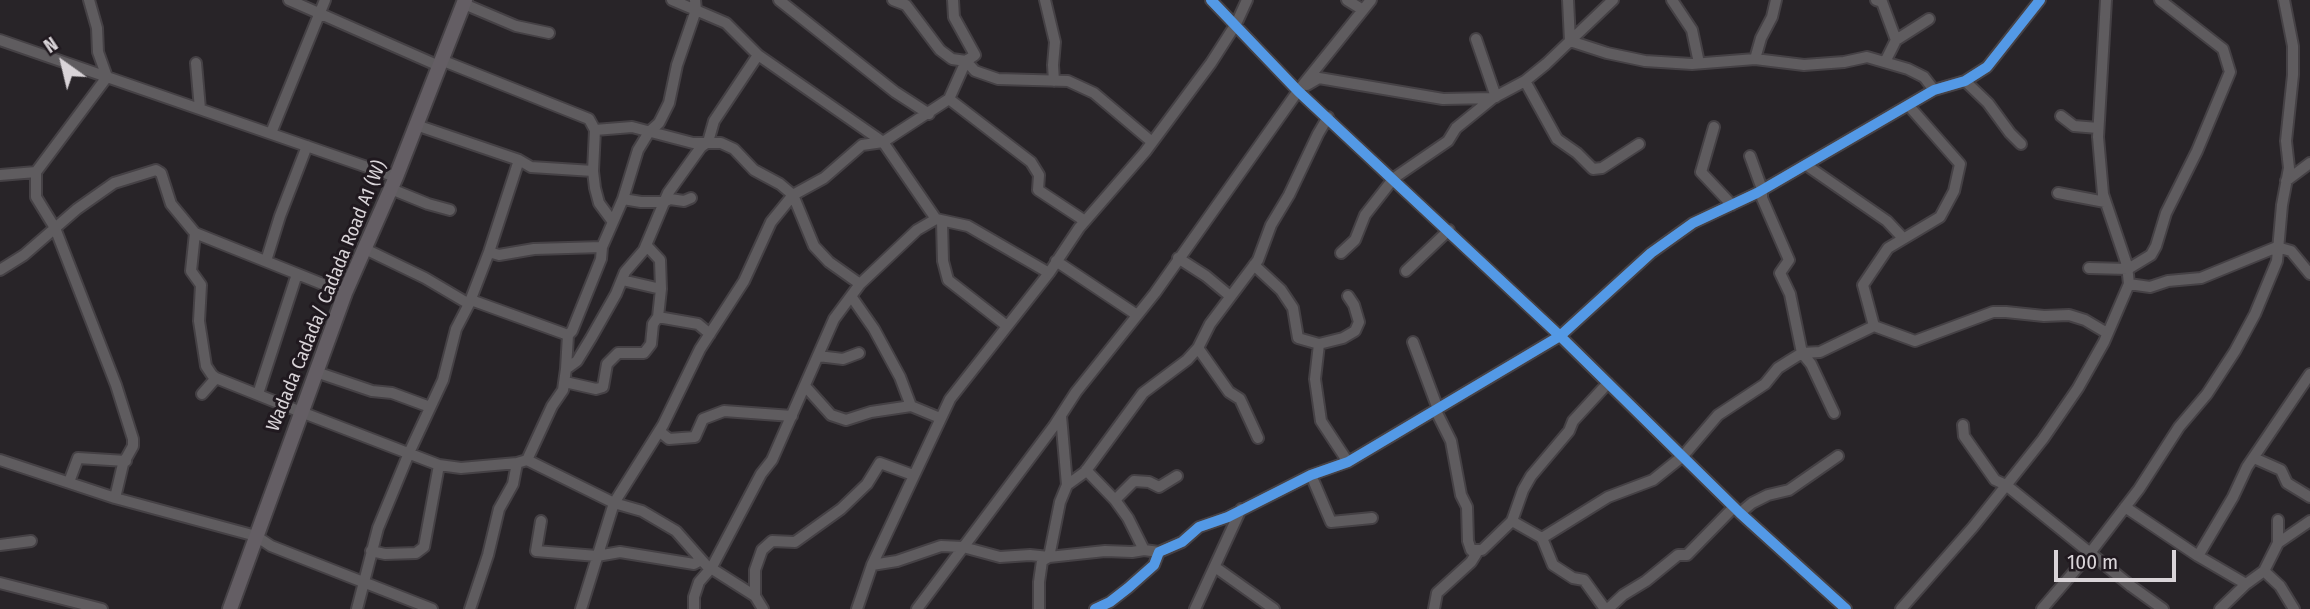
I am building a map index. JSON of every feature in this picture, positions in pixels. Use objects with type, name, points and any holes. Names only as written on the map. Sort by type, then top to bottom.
[{"type":"main road","name":"Wadada Cadada/ Cadada Road A1 (W)","points":[[230,609],[345,293],[393,183],[464,2]]},
{"type":"street","points":[[89,0],[107,78]]},
{"type":"street","points":[[289,0],[440,63],[586,116],[595,130],[593,171],[599,203],[613,222]]},
{"type":"street","points":[[271,133],[325,0]]},
{"type":"street","points":[[672,0],[696,5],[726,23],[758,55],[883,142],[939,220],[943,261],[948,280],[1007,326]]},
{"type":"street","points":[[779,0],[895,92],[929,114]]},
{"type":"street","points":[[893,0],[906,5],[940,50],[952,59],[966,61],[975,71],[998,79],[1068,81],[1094,93],[1152,142]]},
{"type":"street","points":[[581,609],[614,502],[659,431],[710,334],[744,281],[771,222],[793,195],[824,178],[862,145],[883,142],[949,99],[966,61],[975,55],[954,16],[953,0]]},
{"type":"street","points":[[1045,0],[1055,43],[1054,81]]},
{"type":"street","points":[[1211,0],[1298,90],[1560,335],[1737,510],[1846,609]]},
{"type":"street","points":[[857,609],[872,565],[950,399],[1049,272],[1085,221],[1152,142],[1211,62],[1236,24],[1247,0]]},
{"type":"street","points":[[1347,0],[1363,10]]},
{"type":"street","points":[[917,609],[1076,392],[1137,315],[1298,90],[1371,0]]},
{"type":"street","points":[[1568,0],[1570,41]]},
{"type":"street","points":[[1340,253],[1355,240],[1365,215],[1394,178],[1448,141],[1456,128],[1494,97],[1525,81],[1613,0]]},
{"type":"street","points":[[1672,0],[1692,30],[1699,63]]},
{"type":"street","points":[[1755,59],[1776,0]]},
{"type":"street","points":[[872,565],[897,561],[941,546],[963,547],[1000,557],[1049,557],[1095,551],[1159,552],[1182,542],[1199,527],[1228,517],[1311,475],[1348,462],[1560,335],[1651,253],[1693,223],[1762,190],[1934,90],[1965,81],[1987,67],[2040,0]]},
{"type":"street","points":[[1901,609],[1973,527],[2043,439],[2071,398],[2107,333],[2129,284],[2128,269],[2105,202],[2098,128],[2106,0]]},
{"type":"street","points":[[2089,268],[2128,269],[2151,255],[2157,246],[2166,213],[2197,151],[2230,72],[2223,49],[2160,0]]},
{"type":"street","points":[[2042,609],[2125,508],[2179,427],[2207,394],[2255,314],[2277,261],[2289,168],[2286,141],[2293,75],[2293,46],[2284,0]]},
{"type":"street","points":[[1880,1],[1896,40]]},
{"type":"street","points":[[464,2],[516,26],[549,33]]},
{"type":"street","points":[[470,609],[488,555],[499,509],[565,382],[568,335],[601,259],[602,247],[623,199],[638,150],[659,122],[669,103],[677,65],[696,5]]},
{"type":"street","points":[[1885,62],[1896,40],[1929,19]]},
{"type":"street","points":[[1476,39],[1494,97]]},
{"type":"street","points":[[0,40],[307,146],[393,183],[428,204],[450,210]]},
{"type":"street","points":[[1570,41],[1645,61],[1699,63],[1755,59],[1804,65],[1867,57],[1908,69],[1924,77],[1934,90]]},
{"type":"street","points":[[566,369],[577,361],[592,338],[625,272],[646,245],[668,193],[701,147],[708,142],[714,121],[758,55]]},
{"type":"street","points":[[196,63],[200,109]]},
{"type":"street","points":[[107,78],[36,172],[36,197],[55,228],[116,385],[133,439],[115,498]]},
{"type":"street","points":[[1298,90],[1319,78],[1443,99],[1494,97]]},
{"type":"street","points":[[1525,81],[1557,139],[1593,169],[1602,168],[1639,144]]},
{"type":"street","points":[[1965,81],[2021,144]]},
{"type":"street","points":[[949,99],[1031,162],[1039,175],[1038,190],[1085,221]]},
{"type":"street","points":[[1874,326],[1863,285],[1888,248],[1902,237],[1940,217],[1954,191],[1960,164],[1909,106]]},
{"type":"street","points":[[1067,485],[1086,470],[1143,393],[1187,360],[1198,348],[1210,324],[1254,265],[1271,225],[1328,117]]},
{"type":"street","points":[[2061,117],[2074,126],[2098,128]]},
{"type":"street","points":[[416,125],[519,160],[531,167],[593,171]]},
{"type":"street","points":[[595,130],[632,127],[693,143],[722,143],[734,149],[754,170],[780,184],[793,195],[814,246],[829,262],[860,285]]},
{"type":"street","points":[[1714,127],[1701,172],[1732,205]]},
{"type":"street","points":[[266,261],[307,146]]},
{"type":"street","points":[[1750,156],[1762,190],[1762,198],[1789,260],[1780,273],[1790,294],[1802,354],[1811,364],[1834,413]]},
{"type":"street","points":[[357,609],[378,528],[443,380],[456,329],[470,302],[489,252],[519,160]]},
{"type":"street","points":[[2286,181],[2310,163]]},
{"type":"street","points":[[1806,165],[1887,221],[1902,237]]},
{"type":"street","points":[[0,270],[24,255],[77,209],[114,183],[156,170],[161,173],[172,204],[195,233],[345,293]]},
{"type":"street","points":[[0,176],[36,172]]},
{"type":"street","points":[[2058,193],[2105,202]]},
{"type":"street","points":[[623,199],[664,202],[691,198]]},
{"type":"street","points":[[694,609],[694,597],[699,582],[712,568],[761,474],[772,460],[834,318],[860,285],[917,230],[939,220],[968,226],[1049,272]]},
{"type":"street","points":[[1406,271],[1449,230]]},
{"type":"street","points":[[195,233],[191,271],[201,285],[199,321],[206,366],[212,375],[439,465],[461,468],[522,462],[614,502],[642,511],[676,531],[701,560],[755,596],[763,609]]},
{"type":"street","points":[[565,382],[596,389],[603,387],[607,364],[618,352],[644,353],[651,344],[653,324],[659,317],[662,289],[660,260],[646,245]]},
{"type":"street","points":[[489,252],[499,255],[534,249],[602,247]]},
{"type":"street","points":[[2129,284],[2150,287],[2168,281],[2201,278],[2277,247],[2291,251],[2310,274]]},
{"type":"street","points":[[363,248],[470,302],[568,335]]},
{"type":"street","points":[[1178,258],[1206,275],[1230,296]]},
{"type":"street","points":[[1056,261],[1137,315]]},
{"type":"street","points":[[1254,265],[1281,290],[1293,308],[1298,338],[1319,344],[1343,338],[1355,331],[1359,322],[1348,296]]},
{"type":"street","points":[[258,394],[297,274]]},
{"type":"street","points":[[622,280],[662,289]]},
{"type":"street","points":[[851,296],[874,329],[900,377],[911,406]]},
{"type":"street","points":[[1542,538],[1608,497],[1653,480],[1683,456],[1718,415],[1765,384],[1778,368],[1802,354],[1820,352],[1874,326],[1915,341],[1993,313],[2006,312],[2045,316],[2070,314],[2107,333]]},
{"type":"street","points":[[659,317],[698,324],[710,334]]},
{"type":"street","points":[[1413,342],[1451,441],[1460,488],[1467,507],[1468,541],[1471,550],[1476,554],[1471,562],[1437,593],[1434,609]]},
{"type":"street","points":[[1319,344],[1315,379],[1321,421],[1348,462]]},
{"type":"street","points":[[1198,348],[1229,392],[1240,398],[1258,438]]},
{"type":"street","points":[[818,356],[843,359],[859,353]]},
{"type":"street","points":[[316,372],[372,391],[392,393],[430,407]]},
{"type":"street","points":[[2198,556],[2247,467],[2310,374]]},
{"type":"street","points":[[202,394],[216,377]]},
{"type":"street","points":[[1471,550],[1482,550],[1512,521],[1531,476],[1569,431],[1573,421],[1608,383]]},
{"type":"street","points":[[805,386],[831,415],[846,420],[871,412],[911,406],[940,418]]},
{"type":"street","points":[[659,431],[668,439],[695,437],[703,419],[724,411],[792,416]]},
{"type":"street","points":[[1039,609],[1042,561],[1049,557],[1060,502],[1067,485],[1061,415]]},
{"type":"street","points":[[1962,425],[1964,436],[1995,480],[2006,485],[2163,609]]},
{"type":"street","points":[[1512,521],[1542,538],[1553,565],[1573,578],[1584,580],[1610,608],[1678,555],[1687,555],[1737,510],[1768,495],[1789,490],[1838,456]]},
{"type":"street","points":[[69,482],[78,458],[126,461]]},
{"type":"street","points":[[2254,458],[2281,470],[2287,483],[2310,497]]},
{"type":"street","points":[[0,460],[115,498],[256,536],[271,546],[432,609]]},
{"type":"street","points":[[755,596],[755,570],[762,550],[772,541],[795,542],[841,509],[867,484],[880,463],[913,475]]},
{"type":"street","points":[[371,551],[385,554],[416,553],[424,547],[439,465]]},
{"type":"street","points":[[1086,470],[1115,500],[1128,518],[1144,550]]},
{"type":"street","points":[[1311,475],[1331,522],[1372,518]]},
{"type":"street","points":[[1115,500],[1134,481],[1149,482],[1159,487],[1177,476]]},
{"type":"street","points":[[2125,508],[2246,584]]},
{"type":"street","points":[[1195,609],[1241,509]]},
{"type":"street","points":[[2220,609],[2264,571],[2278,543],[2278,520]]},
{"type":"street","points":[[541,521],[536,551],[597,556],[620,552],[694,564],[701,560]]},
{"type":"street","points":[[2278,543],[2308,526]]},
{"type":"street","points":[[0,545],[31,541]]},
{"type":"street","points":[[1095,609],[1110,602],[1128,588],[1153,565],[1159,552]]},
{"type":"street","points":[[1215,567],[1273,609]]},
{"type":"street","points":[[2264,571],[2280,586],[2294,609]]},
{"type":"street","points":[[0,583],[102,609]]},
{"type":"street","points":[[50,609],[55,597]]},
{"type":"cycle path","points":[[1211,0],[1298,91],[1560,336],[1740,513],[1846,609]]},
{"type":"cycle path","points":[[1095,609],[1110,602],[1154,565],[1159,552],[1182,542],[1199,527],[1228,517],[1311,475],[1348,462],[1560,336],[1651,253],[1693,223],[1757,193],[1934,90],[1965,81],[1987,67],[2040,0]]}]
